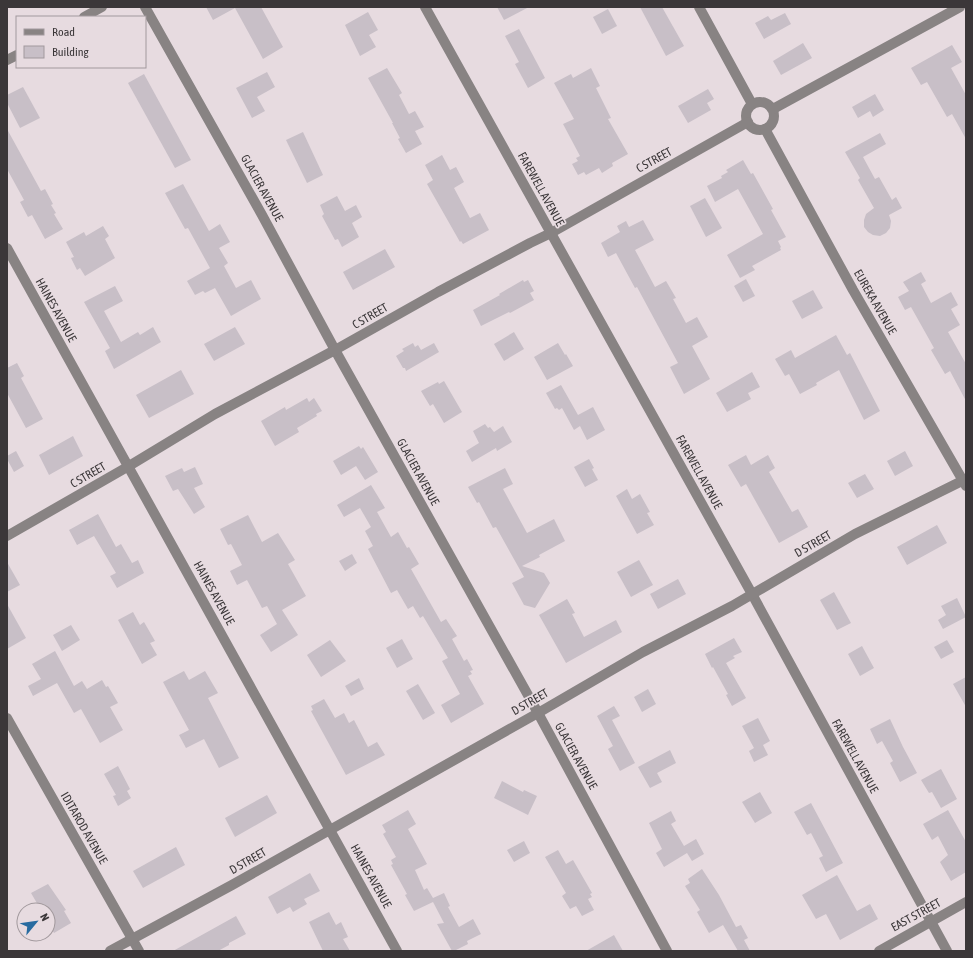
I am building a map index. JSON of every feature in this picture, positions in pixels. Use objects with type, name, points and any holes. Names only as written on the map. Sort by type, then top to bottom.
[{"type":"street","points":[[86,16],[102,7]]},
{"type":"street","name":"GLACIER AVENUE","points":[[145,7],[538,713],[667,951]]},
{"type":"street","name":"FAREWELL AVENUE","points":[[425,7],[752,594],[947,951]]},
{"type":"street","points":[[698,7],[752,104]]},
{"type":"street","points":[[773,109],[960,7],[966,13]]},
{"type":"street","points":[[7,60],[16,56]]},
{"type":"street","points":[[761,102],[766,103],[773,109],[773,123],[765,129],[757,130],[748,122],[746,114],[752,104],[761,102]]},
{"type":"street","name":"C STREET","points":[[7,536],[129,466],[215,414],[335,350],[438,292],[551,233],[748,122]]},
{"type":"street","name":"EUREKA AVENUE","points":[[765,129],[853,290],[965,482]]},
{"type":"street","name":"HAINES AVENUE","points":[[7,248],[397,951]]},
{"type":"street","name":"D STREET","points":[[110,951],[225,889],[538,713],[643,652],[752,594],[861,531],[965,482]]},
{"type":"street","name":"IDITAROD AVENUE","points":[[7,718],[139,951]]},
{"type":"street","name":"EAST STREET","points":[[879,951],[966,902]]},
{"type":"building","points":[[206,7],[261,7],[283,47],[263,59],[235,8],[213,20]]},
{"type":"building","points":[[497,7],[529,7],[504,20]]},
{"type":"building","points":[[640,7],[662,7],[684,46],[666,56]]},
{"type":"building","points":[[608,9],[617,26],[602,34],[593,17]]},
{"type":"building","points":[[368,12],[378,30],[369,35],[376,47],[360,56],[345,25]]},
{"type":"building","points":[[785,13],[791,24],[764,39],[755,23],[768,16],[771,20]]},
{"type":"building","points":[[519,29],[545,78],[528,88],[515,64],[519,62],[505,36]]},
{"type":"building","points":[[803,43],[812,58],[781,75],[773,61]]},
{"type":"building","points":[[952,45],[962,62],[951,68],[966,95],[966,139],[952,114],[947,117],[927,82],[921,85],[911,68]]},
{"type":"building","points":[[387,68],[402,93],[399,95],[409,114],[415,111],[424,127],[415,131],[422,144],[406,153],[398,139],[400,138],[393,123],[368,78]]},
{"type":"building","points":[[591,68],[600,86],[596,88],[611,118],[608,119],[628,154],[612,163],[613,166],[602,173],[599,168],[586,175],[584,172],[578,175],[572,164],[578,161],[576,158],[580,156],[563,124],[574,119],[554,83],[571,74],[573,78]]},
{"type":"building","points":[[267,72],[275,87],[257,97],[265,111],[252,118],[236,88]]},
{"type":"building","points":[[144,74],[191,160],[175,168],[128,83]]},
{"type":"building","points":[[23,87],[40,118],[20,128],[7,103],[7,95]]},
{"type":"building","points":[[708,89],[714,99],[707,103],[711,110],[688,123],[678,106]]},
{"type":"building","points":[[875,94],[884,110],[873,117],[870,111],[858,118],[852,107]]},
{"type":"building","points":[[7,129],[41,191],[45,189],[53,204],[51,205],[56,213],[54,214],[63,229],[45,239],[32,215],[28,217],[20,202],[24,200],[7,169]]},
{"type":"building","points":[[303,132],[323,175],[307,183],[286,140]]},
{"type":"building","points":[[880,133],[886,144],[863,157],[875,179],[879,177],[892,200],[896,197],[902,208],[889,215],[891,221],[890,228],[886,233],[880,236],[873,235],[864,227],[866,214],[874,208],[858,180],[860,178],[845,152]]},
{"type":"building","points":[[442,155],[450,170],[456,167],[464,182],[454,188],[470,218],[480,213],[489,230],[463,244],[461,241],[460,242],[427,184],[433,180],[425,165]]},
{"type":"building","points":[[743,160],[751,174],[753,173],[773,209],[771,210],[786,237],[778,241],[781,250],[752,266],[755,270],[740,278],[727,255],[763,234],[738,189],[715,202],[707,186],[722,178],[721,176],[728,172],[726,170]]},
{"type":"building","points":[[183,184],[209,231],[220,224],[230,242],[219,248],[228,263],[224,266],[236,288],[251,280],[261,299],[231,316],[215,288],[205,293],[203,291],[195,295],[187,281],[210,268],[188,228],[185,229],[165,193]]},
{"type":"building","points":[[337,196],[345,211],[356,205],[362,217],[352,223],[359,237],[342,247],[338,239],[335,240],[322,216],[324,214],[320,205]]},
{"type":"building","points":[[705,198],[722,228],[706,237],[690,206]]},
{"type":"building","points":[[643,220],[654,240],[635,250],[655,287],[666,281],[676,298],[673,299],[686,323],[697,317],[708,337],[692,346],[710,379],[684,394],[670,367],[678,363],[637,287],[635,288],[616,253],[608,257],[601,243],[620,232],[617,226],[626,221],[629,227]]},
{"type":"building","points":[[103,226],[109,236],[105,239],[115,258],[85,276],[80,268],[77,270],[71,258],[74,257],[66,242],[84,232],[86,236]]},
{"type":"building","points":[[385,249],[395,267],[353,290],[343,272]]},
{"type":"building","points":[[921,272],[926,281],[921,284],[931,303],[951,292],[958,305],[951,309],[960,325],[948,332],[966,364],[966,401],[950,371],[945,374],[931,350],[934,348],[911,307],[905,310],[898,297],[909,291],[903,282]]},
{"type":"building","points":[[746,279],[755,296],[743,302],[734,286]]},
{"type":"building","points":[[523,280],[524,282],[528,280],[534,291],[530,293],[534,300],[481,326],[473,310]]},
{"type":"building","points":[[115,286],[123,301],[104,311],[121,342],[138,332],[140,335],[153,327],[161,342],[114,369],[105,351],[110,348],[84,302]]},
{"type":"building","points":[[813,290],[823,308],[802,319],[792,301]]},
{"type":"building","points":[[235,327],[245,344],[214,361],[204,344]]},
{"type":"building","points":[[514,332],[524,349],[504,361],[494,344]]},
{"type":"building","points":[[836,335],[847,355],[850,353],[880,411],[864,420],[839,370],[816,383],[817,385],[800,394],[789,374],[785,376],[775,359],[791,350],[795,358]]},
{"type":"building","points":[[413,343],[415,347],[418,345],[421,350],[434,343],[439,352],[406,371],[396,356],[404,351],[402,349]]},
{"type":"building","points":[[558,343],[573,366],[547,380],[534,357]]},
{"type":"building","points":[[17,363],[24,376],[21,378],[43,419],[26,428],[7,393],[7,368]]},
{"type":"building","points":[[181,370],[194,394],[149,418],[136,395]]},
{"type":"building","points":[[752,372],[760,387],[748,393],[751,399],[727,412],[716,393]]},
{"type":"building","points":[[444,381],[462,412],[444,423],[433,404],[430,406],[421,391],[438,382],[439,384]]},
{"type":"building","points":[[561,385],[578,415],[593,407],[605,430],[587,440],[580,426],[574,430],[562,408],[559,410],[557,408],[555,409],[546,393]]},
{"type":"building","points":[[307,398],[309,402],[314,398],[322,411],[316,414],[317,416],[297,428],[299,432],[275,446],[261,421],[285,407],[286,410]]},
{"type":"building","points":[[485,424],[494,432],[503,426],[512,442],[497,451],[496,448],[472,462],[466,451],[479,443],[473,431]]},
{"type":"building","points":[[73,436],[83,456],[49,475],[39,455]]},
{"type":"building","points":[[359,446],[361,449],[363,447],[378,472],[365,480],[356,466],[341,475],[333,461]]},
{"type":"building","points":[[16,451],[24,466],[14,472],[7,459],[7,456]]},
{"type":"building","points":[[905,451],[913,466],[895,476],[887,461]]},
{"type":"building","points":[[746,455],[751,465],[768,455],[775,468],[769,472],[792,512],[798,509],[808,527],[779,543],[746,484],[741,487],[728,465]]},
{"type":"building","points":[[589,459],[598,480],[585,487],[574,467]]},
{"type":"building","points":[[195,467],[203,484],[194,488],[205,507],[194,514],[178,489],[173,491],[165,476],[182,468],[184,472]]},
{"type":"building","points":[[505,468],[513,484],[503,489],[527,533],[554,519],[565,541],[539,555],[540,557],[522,566],[544,573],[550,583],[535,608],[524,605],[512,583],[524,577],[496,527],[493,528],[479,502],[477,503],[468,487]]},
{"type":"building","points":[[865,474],[874,489],[857,498],[848,483]]},
{"type":"building","points":[[371,485],[385,508],[377,512],[391,537],[398,532],[407,548],[409,547],[419,564],[411,569],[441,622],[446,619],[457,636],[452,639],[464,661],[467,659],[473,670],[470,671],[472,674],[468,676],[484,704],[451,723],[441,705],[460,694],[442,661],[448,658],[423,616],[420,618],[413,606],[408,609],[397,590],[391,593],[368,549],[373,546],[365,531],[371,527],[360,508],[344,517],[337,505]]},
{"type":"building","points":[[627,489],[632,499],[640,494],[650,512],[647,513],[654,525],[637,534],[616,496]]},
{"type":"building","points":[[98,514],[116,547],[121,544],[132,563],[138,560],[144,573],[117,588],[110,576],[116,573],[94,536],[77,545],[69,530]]},
{"type":"building","points":[[248,515],[262,542],[278,533],[295,560],[288,564],[306,596],[282,610],[298,635],[271,652],[260,635],[277,624],[267,606],[262,608],[247,580],[237,585],[230,571],[242,565],[231,544],[228,545],[220,529]]},
{"type":"building","points":[[937,525],[947,543],[907,565],[897,547]]},
{"type":"building","points":[[352,554],[357,563],[345,571],[339,561]]},
{"type":"building","points":[[639,560],[653,585],[631,597],[617,572]]},
{"type":"building","points":[[7,562],[20,585],[7,592]]},
{"type":"building","points":[[678,579],[686,594],[658,609],[650,594]]},
{"type":"building","points":[[834,592],[851,623],[837,630],[820,600]]},
{"type":"building","points":[[957,598],[966,617],[943,629],[938,620],[946,615],[941,606]]},
{"type":"building","points":[[567,599],[575,613],[572,614],[584,637],[616,620],[622,632],[566,663],[539,615]]},
{"type":"building","points":[[7,604],[26,638],[7,649]]},
{"type":"building","points":[[133,612],[140,625],[144,622],[155,641],[150,643],[157,655],[142,664],[118,620]]},
{"type":"building","points":[[71,625],[80,640],[62,651],[53,635]]},
{"type":"building","points":[[734,638],[742,652],[733,656],[735,658],[726,663],[746,698],[732,706],[726,695],[728,694],[705,654]]},
{"type":"building","points":[[402,639],[413,659],[397,668],[386,648]]},
{"type":"building","points":[[330,640],[346,661],[321,677],[307,655]]},
{"type":"building","points":[[947,640],[954,652],[941,659],[934,647]]},
{"type":"building","points":[[862,646],[874,668],[860,676],[848,654]]},
{"type":"building","points":[[55,651],[74,686],[82,681],[87,689],[102,680],[106,687],[108,686],[118,703],[110,707],[123,730],[100,743],[81,709],[74,713],[57,683],[33,696],[28,686],[41,679],[32,664]]},
{"type":"building","points":[[184,671],[189,680],[205,671],[218,693],[208,698],[239,758],[219,768],[204,739],[186,748],[179,735],[189,730],[163,682]]},
{"type":"building","points":[[966,677],[966,707],[953,684]]},
{"type":"building","points":[[359,678],[364,689],[351,696],[345,686]]},
{"type":"building","points":[[418,684],[435,713],[423,720],[406,691]]},
{"type":"building","points":[[648,689],[656,704],[642,712],[634,697]]},
{"type":"building","points":[[324,699],[335,718],[344,713],[349,723],[354,720],[368,747],[377,742],[385,755],[346,775],[311,711],[313,710],[311,706]]},
{"type":"building","points":[[614,706],[620,716],[612,720],[635,763],[620,771],[608,749],[613,746],[597,716]]},
{"type":"building","points":[[758,718],[770,741],[763,745],[768,755],[754,762],[749,751],[754,748],[742,726]]},
{"type":"building","points":[[890,719],[917,773],[900,782],[890,763],[893,761],[882,741],[877,744],[870,729]]},
{"type":"building","points":[[670,750],[676,763],[657,773],[662,782],[650,788],[638,767]]},
{"type":"building","points":[[118,766],[130,789],[127,791],[131,798],[118,806],[113,796],[116,795],[104,774]]},
{"type":"building","points":[[941,769],[957,799],[941,808],[932,792],[929,793],[921,780]]},
{"type":"building","points":[[502,781],[523,792],[524,790],[537,796],[528,815],[494,798]]},
{"type":"building","points":[[760,792],[772,813],[755,823],[742,802]]},
{"type":"building","points":[[267,795],[277,813],[235,837],[225,818]]},
{"type":"building","points":[[811,803],[843,863],[826,872],[819,858],[823,856],[811,833],[807,835],[794,812]]},
{"type":"building","points":[[408,810],[416,824],[408,829],[427,864],[415,870],[424,890],[427,888],[433,898],[444,893],[450,906],[448,907],[459,927],[473,919],[481,934],[467,941],[468,944],[454,951],[452,951],[437,924],[444,923],[433,902],[414,911],[405,895],[407,894],[391,865],[393,864],[391,860],[396,857],[383,834],[386,832],[382,825]]},
{"type":"building","points":[[948,810],[966,842],[966,872],[951,881],[940,862],[948,855],[938,836],[932,840],[923,824]]},
{"type":"building","points":[[671,811],[676,821],[671,824],[684,846],[696,839],[704,854],[692,861],[687,853],[664,867],[656,853],[662,849],[649,823]]},
{"type":"building","points":[[524,841],[530,853],[514,862],[507,850]]},
{"type":"building","points":[[176,847],[185,865],[143,888],[133,871]]},
{"type":"building","points":[[558,850],[566,864],[573,860],[592,893],[590,894],[592,897],[588,899],[594,910],[582,916],[576,906],[570,909],[562,896],[566,893],[545,857]]},
{"type":"building","points":[[702,869],[719,895],[736,927],[741,925],[748,938],[744,940],[750,951],[738,951],[723,925],[709,933],[697,912],[700,910],[685,886],[690,883],[688,879]]},
{"type":"building","points":[[310,873],[320,891],[304,899],[307,904],[293,912],[290,907],[277,914],[268,897]]},
{"type":"building","points":[[837,875],[857,911],[870,904],[878,919],[840,940],[826,914],[816,919],[802,895]]},
{"type":"building","points":[[48,884],[66,910],[64,911],[71,923],[56,932],[56,902],[36,902],[31,893]]},
{"type":"building","points":[[329,912],[336,925],[341,922],[348,937],[343,939],[350,951],[323,951],[309,922]]},
{"type":"building","points":[[236,916],[246,934],[229,943],[229,945],[218,951],[173,951]]},
{"type":"building","points":[[614,935],[623,951],[586,951]]}]
